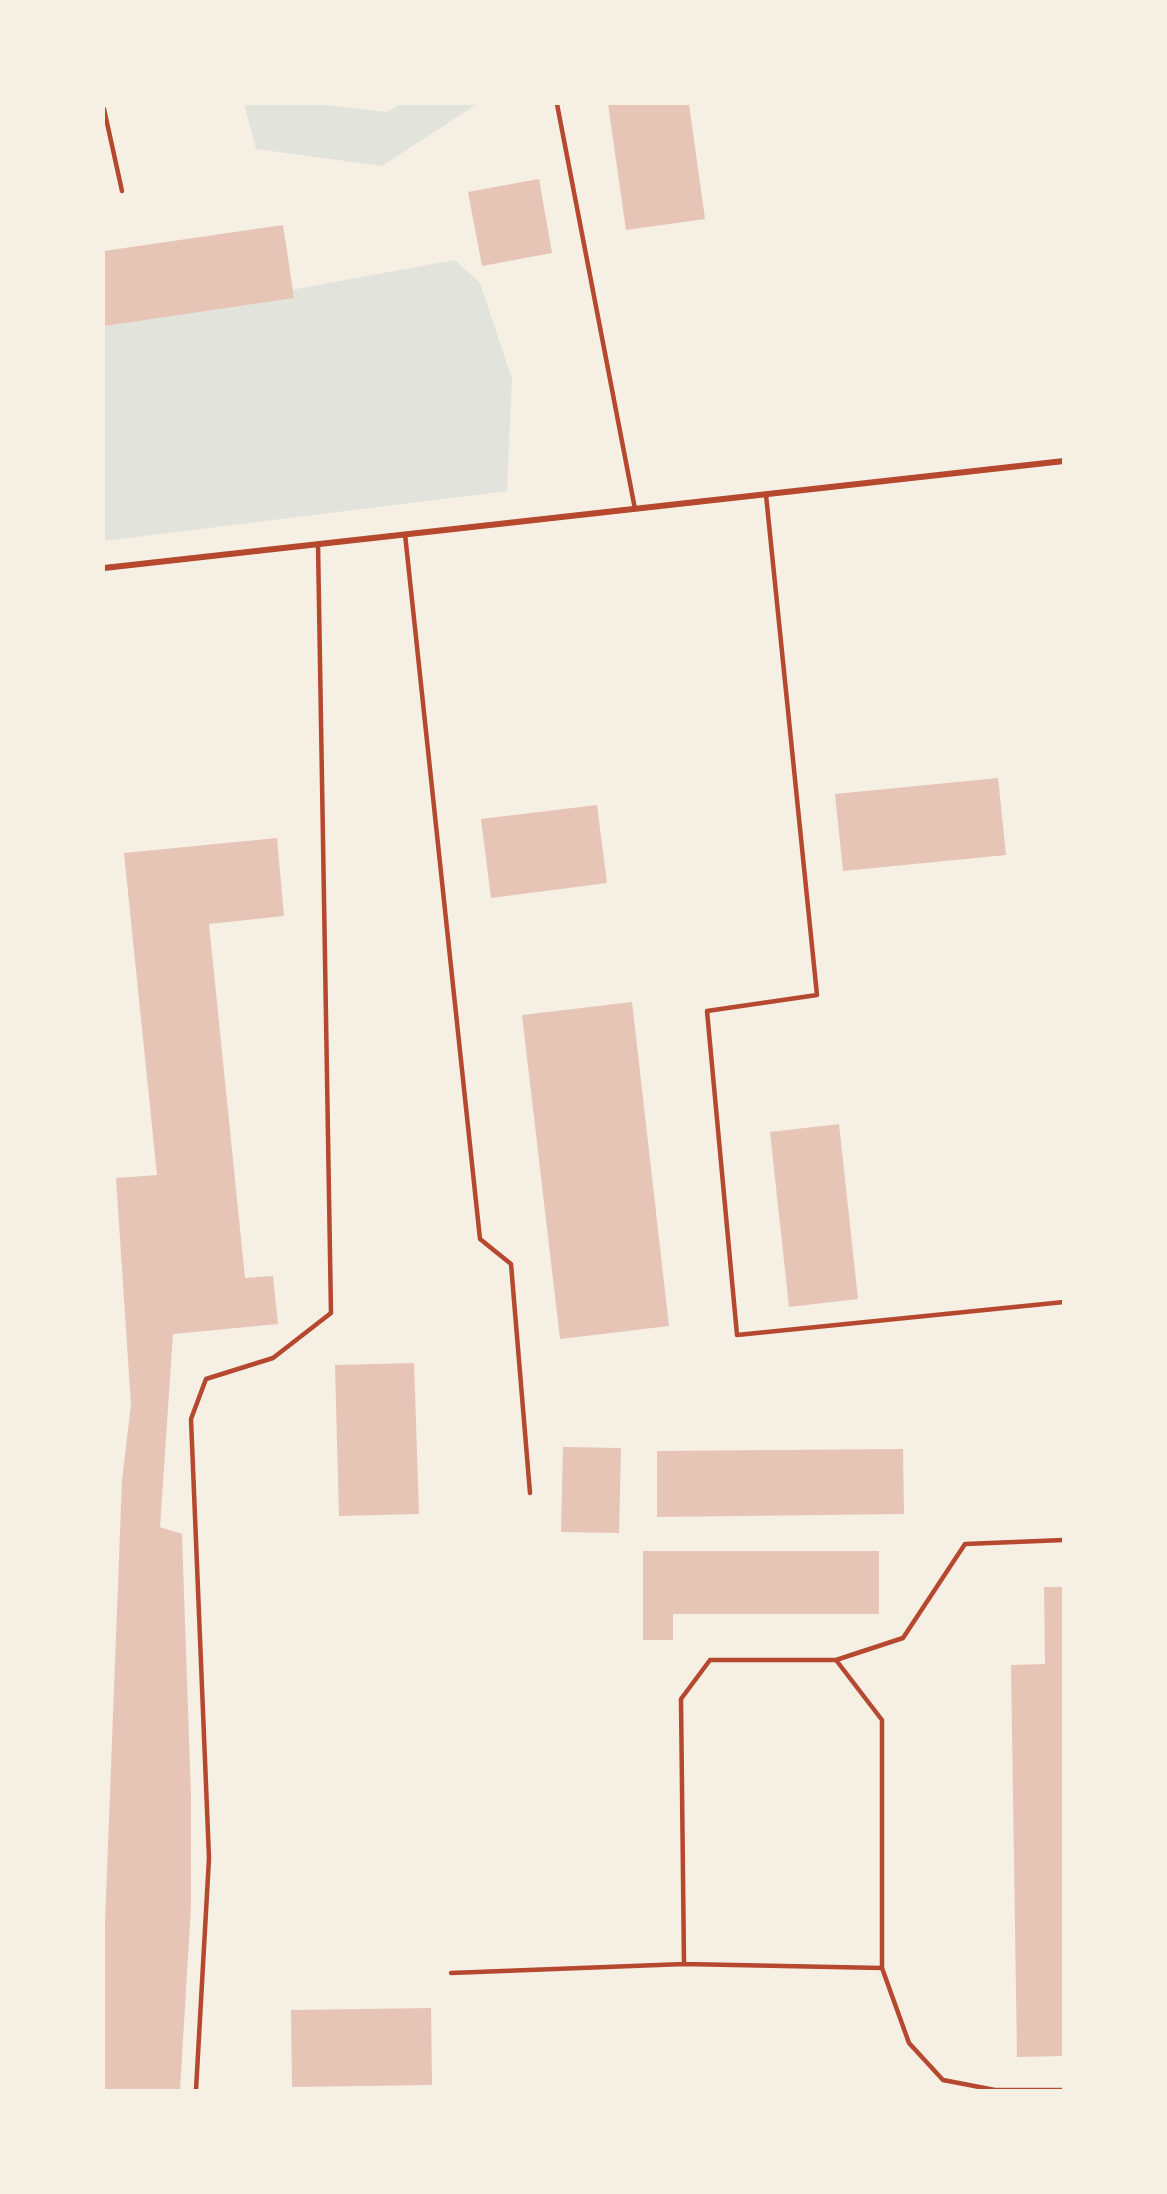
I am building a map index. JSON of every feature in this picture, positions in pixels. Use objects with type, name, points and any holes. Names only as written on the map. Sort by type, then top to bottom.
[{"type":"street","points":[[104,568],[1064,461]]},
{"type":"lane","points":[[557,104],[635,509]]},
{"type":"lane","points":[[104,109],[122,191]]},
{"type":"lane","points":[[766,495],[817,995],[707,1011],[737,1335],[1064,1302]]},
{"type":"lane","points":[[405,534],[480,1239],[511,1264],[531,1493]]},
{"type":"lane","points":[[196,2091],[208,1858],[191,1419],[206,1379],[273,1358],[331,1313],[318,544]]},
{"type":"lane","points":[[684,1964],[681,1699],[710,1660],[836,1660],[903,1638],[965,1544],[1064,1540]]},
{"type":"lane","points":[[836,1660],[882,1720],[882,1968],[909,2043],[943,2080],[995,2090],[1064,2090]]},
{"type":"lane","points":[[451,1973],[684,1964],[882,1968]]},
{"type":"shaded area","points":[[244,104],[318,104],[387,112],[400,104],[477,104],[382,166],[256,149]]},
{"type":"shaded area","points":[[455,260],[480,283],[512,379],[507,491],[104,541],[104,324]]},
{"type":"building","points":[[608,104],[689,104],[705,219],[626,230]]},
{"type":"building","points":[[539,179],[552,253],[482,266],[468,192]]},
{"type":"building","points":[[283,225],[294,298],[104,326],[104,251]]},
{"type":"building","points":[[998,778],[1006,855],[843,871],[835,794]]},
{"type":"building","points":[[597,805],[607,883],[491,898],[481,819]]},
{"type":"building","points":[[277,838],[284,916],[209,924],[245,1278],[273,1276],[278,1324],[173,1334],[160,1527],[182,1534],[191,1798],[191,1906],[180,2090],[104,2090],[104,1949],[122,1480],[131,1405],[116,1178],[157,1175],[124,853]]},
{"type":"building","points":[[632,1002],[669,1326],[560,1339],[522,1015]]},
{"type":"building","points":[[839,1124],[858,1299],[789,1307],[770,1132]]},
{"type":"building","points":[[414,1363],[419,1514],[339,1516],[335,1365]]},
{"type":"building","points":[[563,1447],[621,1448],[619,1533],[561,1532]]},
{"type":"building","points":[[903,1449],[904,1514],[657,1517],[657,1451]]},
{"type":"building","points":[[643,1551],[879,1551],[879,1614],[673,1614],[673,1640],[643,1640]]},
{"type":"building","points":[[1044,1587],[1064,1587],[1064,2056],[1017,2057],[1011,1665],[1045,1664]]},
{"type":"building","points":[[431,2008],[432,2085],[292,2087],[291,2010]]}]
